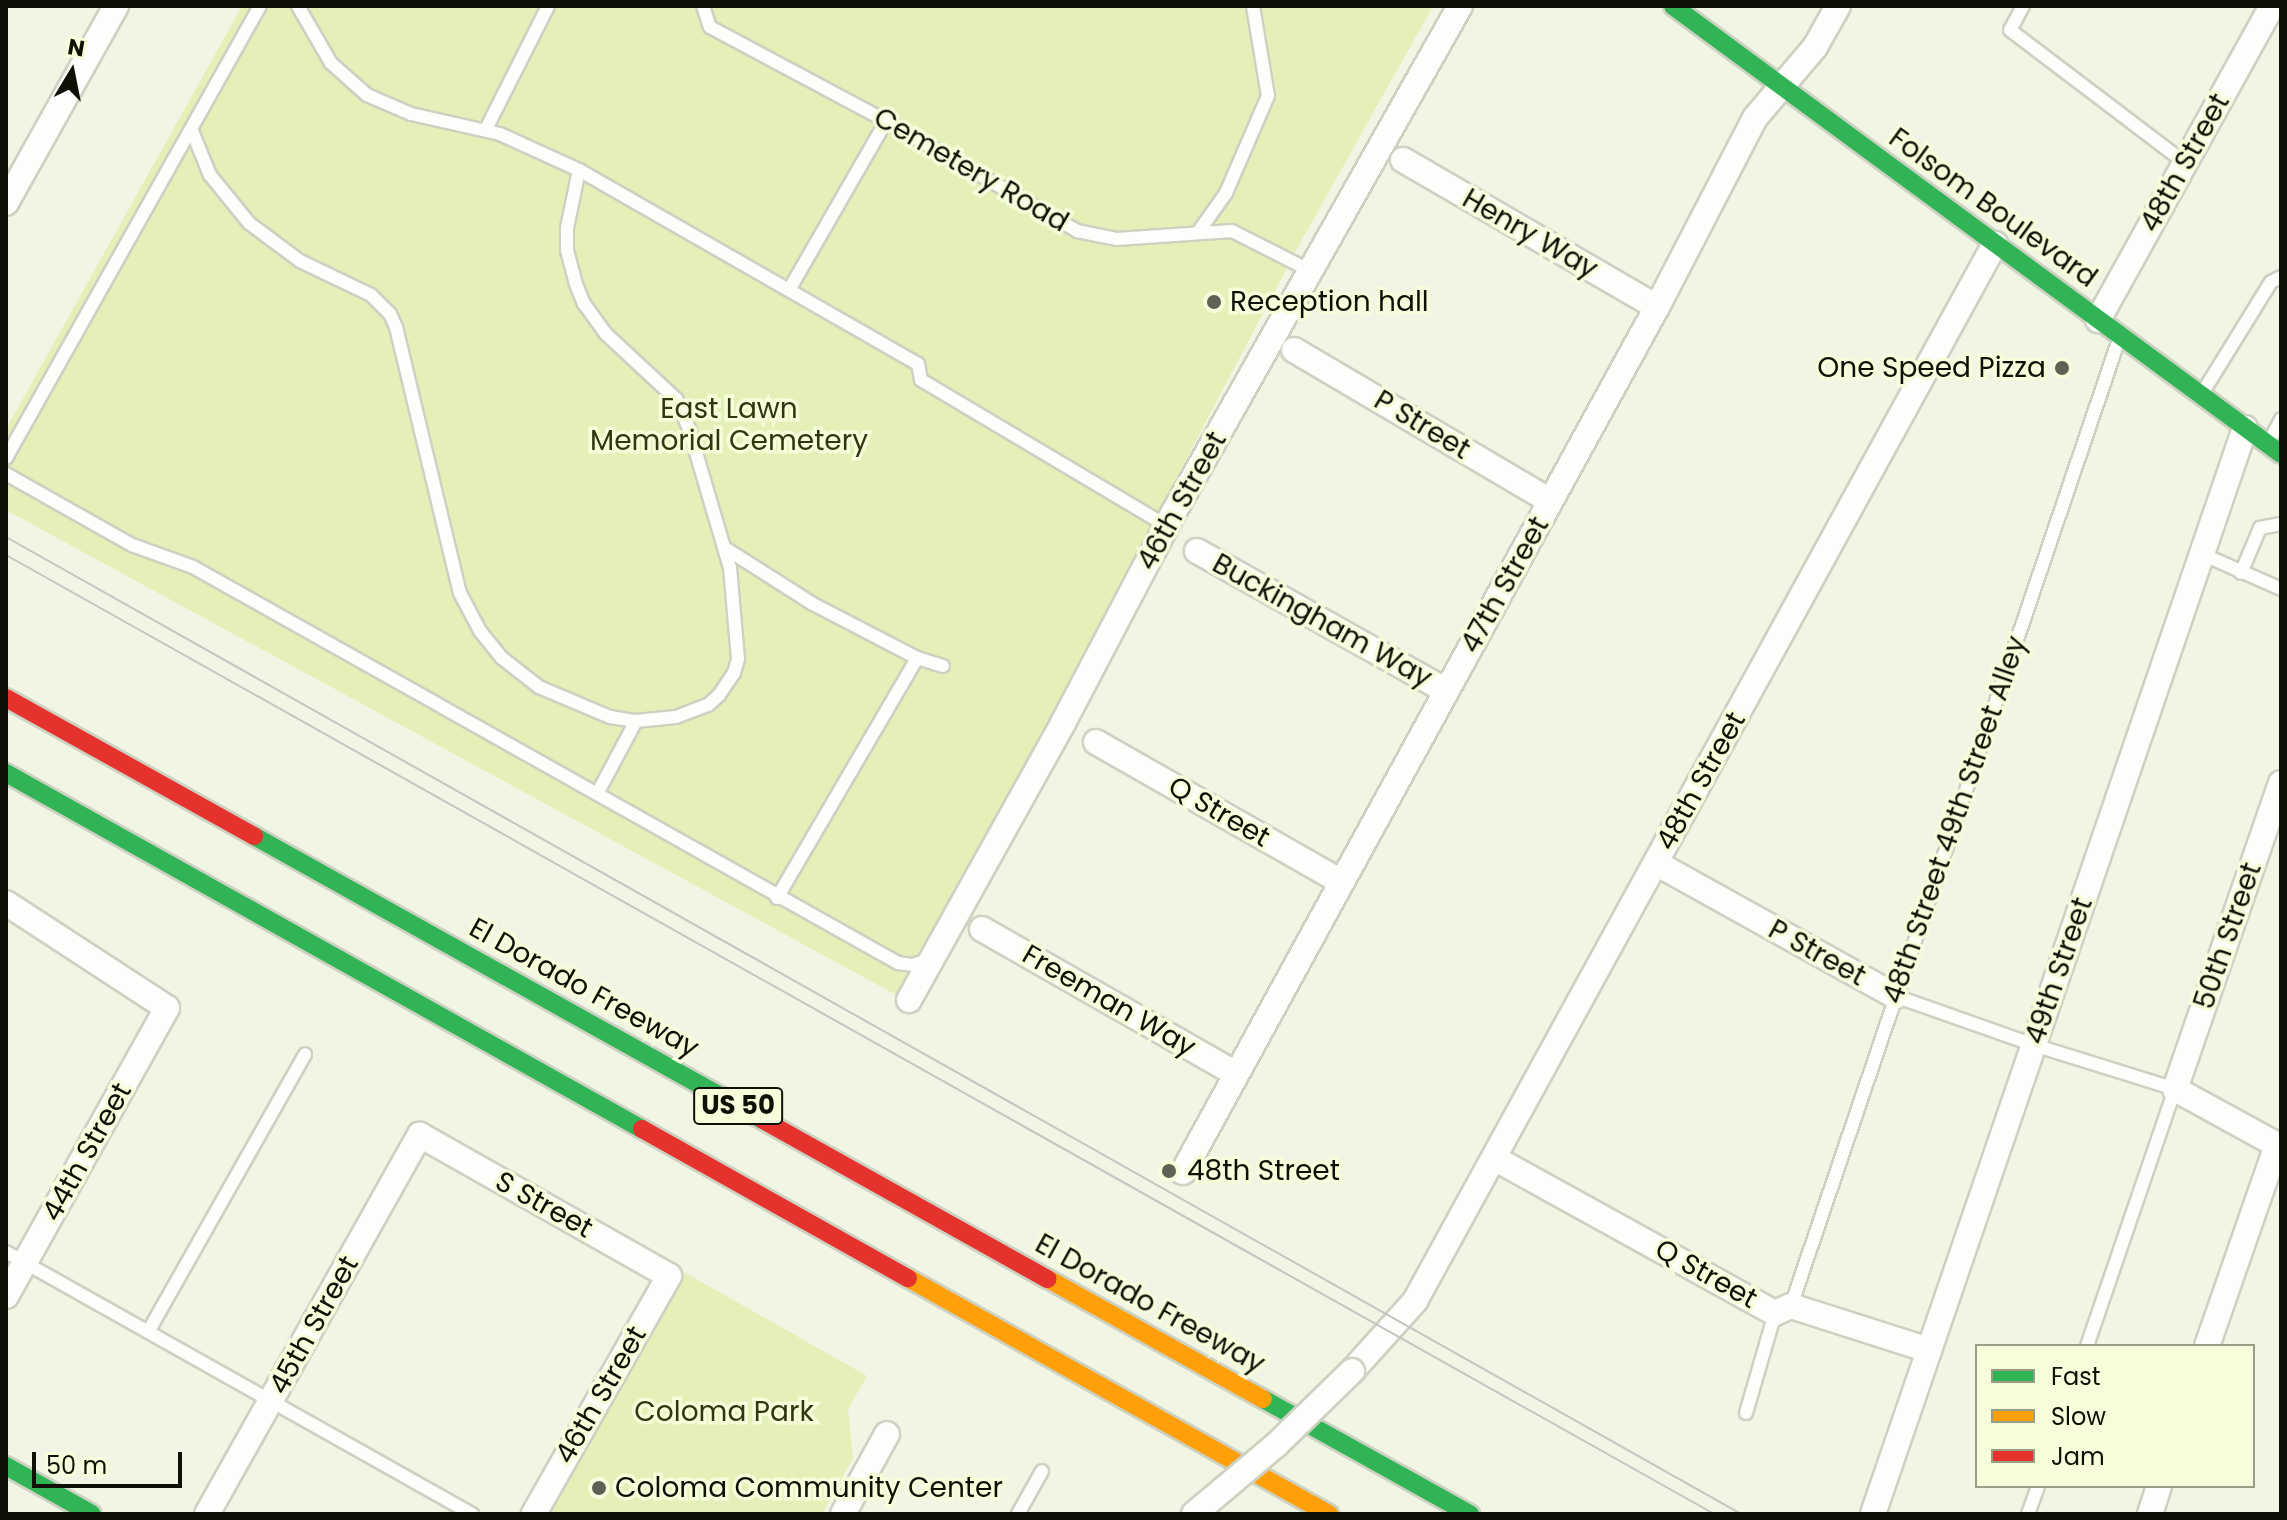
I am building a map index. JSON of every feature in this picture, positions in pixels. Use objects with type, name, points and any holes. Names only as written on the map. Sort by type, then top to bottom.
[{"type":"main road","name":"Folsom Boulevard","points":[[1673,6],[2274,449]]},
{"type":"main road","name":"El Dorado Freeway","points":[[6,698],[1470,1514]]},
{"type":"main road","name":"US 50","points":[[6,773],[1329,1514]]},
{"type":"main road","points":[[6,1466],[92,1514]]},
{"type":"street","points":[[6,203],[116,6]]},
{"type":"street","name":"46th Street","points":[[909,1000],[928,960],[1063,723],[1167,526],[1460,6]]},
{"type":"street","name":"47th Street","points":[[1183,1172],[1657,307],[1755,118],[1815,47],[1838,6]]},
{"type":"street","name":"48th Street","points":[[2098,320],[2272,6]]},
{"type":"street","name":"Henry Way","points":[[1403,160],[1657,307]]},
{"type":"street","name":"48th Street","points":[[1194,1514],[1276,1445],[1352,1371],[1415,1301],[1995,244]]},
{"type":"street","name":"P Street","points":[[1294,350],[1550,501]]},
{"type":"street","name":"49th Street","points":[[1873,1514],[2245,428]]},
{"type":"street","name":"Buckingham Way","points":[[1197,551],[1446,691]]},
{"type":"street","name":"Q Street","points":[[1096,742],[1341,882]]},
{"type":"street","name":"50th Street","points":[[2175,1089],[2281,783]]},
{"type":"street","name":"P Street","points":[[1656,863],[1895,996]]},
{"type":"street","name":"44th Street","points":[[6,903],[167,1008],[16,1257],[6,1296]]},
{"type":"street","name":"Freeman Way","points":[[982,929],[1236,1074]]},
{"type":"street","points":[[2175,1089],[2279,1146],[2208,1344]]},
{"type":"street","name":"S Street","points":[[420,1135],[669,1276]]},
{"type":"street","name":"45th Street","points":[[207,1514],[420,1135]]},
{"type":"street","name":"Q Street","points":[[1494,1158],[1783,1309],[1929,1350]]},
{"type":"street","name":"46th Street","points":[[534,1514],[669,1276]]},
{"type":"street","points":[[843,1514],[887,1434]]},
{"type":"street","points":[[2150,1514],[2158,1488]]},
{"type":"lane","points":[[6,458],[260,6]]},
{"type":"lane","points":[[298,6],[331,63],[367,95],[411,114],[486,129],[522,141],[579,170],[918,364],[921,380],[1167,526]]},
{"type":"lane","points":[[486,129],[548,6]]},
{"type":"lane","name":"Cemetery Road","points":[[703,6],[710,27],[886,121],[1077,231],[1117,239],[1199,231],[1244,234],[1311,271]]},
{"type":"lane","points":[[1199,231],[1226,193],[1268,96],[1253,6]]},
{"type":"lane","points":[[2023,6],[2010,30],[2185,163]]},
{"type":"lane","points":[[789,290],[886,121]]},
{"type":"lane","points":[[192,131],[210,175],[249,223],[292,256],[371,295],[390,314],[396,327],[460,593],[480,631],[518,674],[539,687],[588,709],[636,721],[693,712],[719,695],[734,673],[737,633],[725,548],[689,429],[676,399],[606,334],[584,304],[576,284],[567,250],[567,228],[573,184],[579,170]]},
{"type":"lane","points":[[2201,395],[2271,282],[2281,277]]},
{"type":"lane","name":"48th Street 49th Street Alley","points":[[1746,1413],[1895,996],[2120,336]]},
{"type":"lane","points":[[2274,449],[2281,419]]},
{"type":"lane","points":[[6,474],[132,545],[193,567],[777,898],[898,963],[913,965],[928,960]]},
{"type":"lane","points":[[2241,573],[2260,528],[2281,524]]},
{"type":"lane","points":[[725,548],[813,604],[917,658],[943,666]]},
{"type":"lane","points":[[2202,554],[2281,589]]},
{"type":"lane","points":[[777,898],[917,658]]},
{"type":"lane","points":[[597,794],[636,721]]},
{"type":"lane","points":[[1895,996],[2034,1045],[2175,1089],[2088,1344]]},
{"type":"lane","points":[[148,1332],[305,1054]]},
{"type":"lane","points":[[16,1257],[472,1514]]},
{"type":"lane","points":[[1018,1514],[1042,1471]]},
{"type":"lane","points":[[2028,1514],[2037,1488]]},
{"type":"green space","name":"East Lawn Memorial Cemetery","points":[[242,6],[1433,6],[1298,247],[1023,769],[913,1004],[6,510],[6,429]]},
{"type":"green space","name":"Coloma Park","points":[[684,1272],[867,1376],[848,1409],[853,1458],[822,1514],[549,1514]]},
{"type":"tram line","points":[[6,537],[1741,1514]]},
{"type":"tram line","points":[[6,555],[1714,1514]]},
{"type":"traffic: fast","points":[[1673,6],[2281,454]]},
{"type":"traffic: fast","points":[[6,773],[642,1129]]},
{"type":"traffic: fast","points":[[254,836],[763,1120]]},
{"type":"traffic: fast","points":[[1263,1399],[1470,1514]]},
{"type":"traffic: fast","points":[[6,1466],[92,1514]]},
{"type":"traffic: slow","points":[[908,1278],[1329,1514]]},
{"type":"traffic: slow","points":[[1048,1279],[1263,1399]]},
{"type":"traffic: jam","points":[[6,698],[254,836]]},
{"type":"traffic: jam","points":[[763,1120],[1048,1279]]},
{"type":"traffic: jam","points":[[642,1129],[908,1278]]},
{"type":"place","name":"Reception hall","points":[[1214,302]]},
{"type":"place","name":"One Speed Pizza","points":[[2062,368]]},
{"type":"place","name":"48th Street","points":[[1169,1171]]},
{"type":"place","name":"Coloma Community Center","points":[[599,1488]]}]
